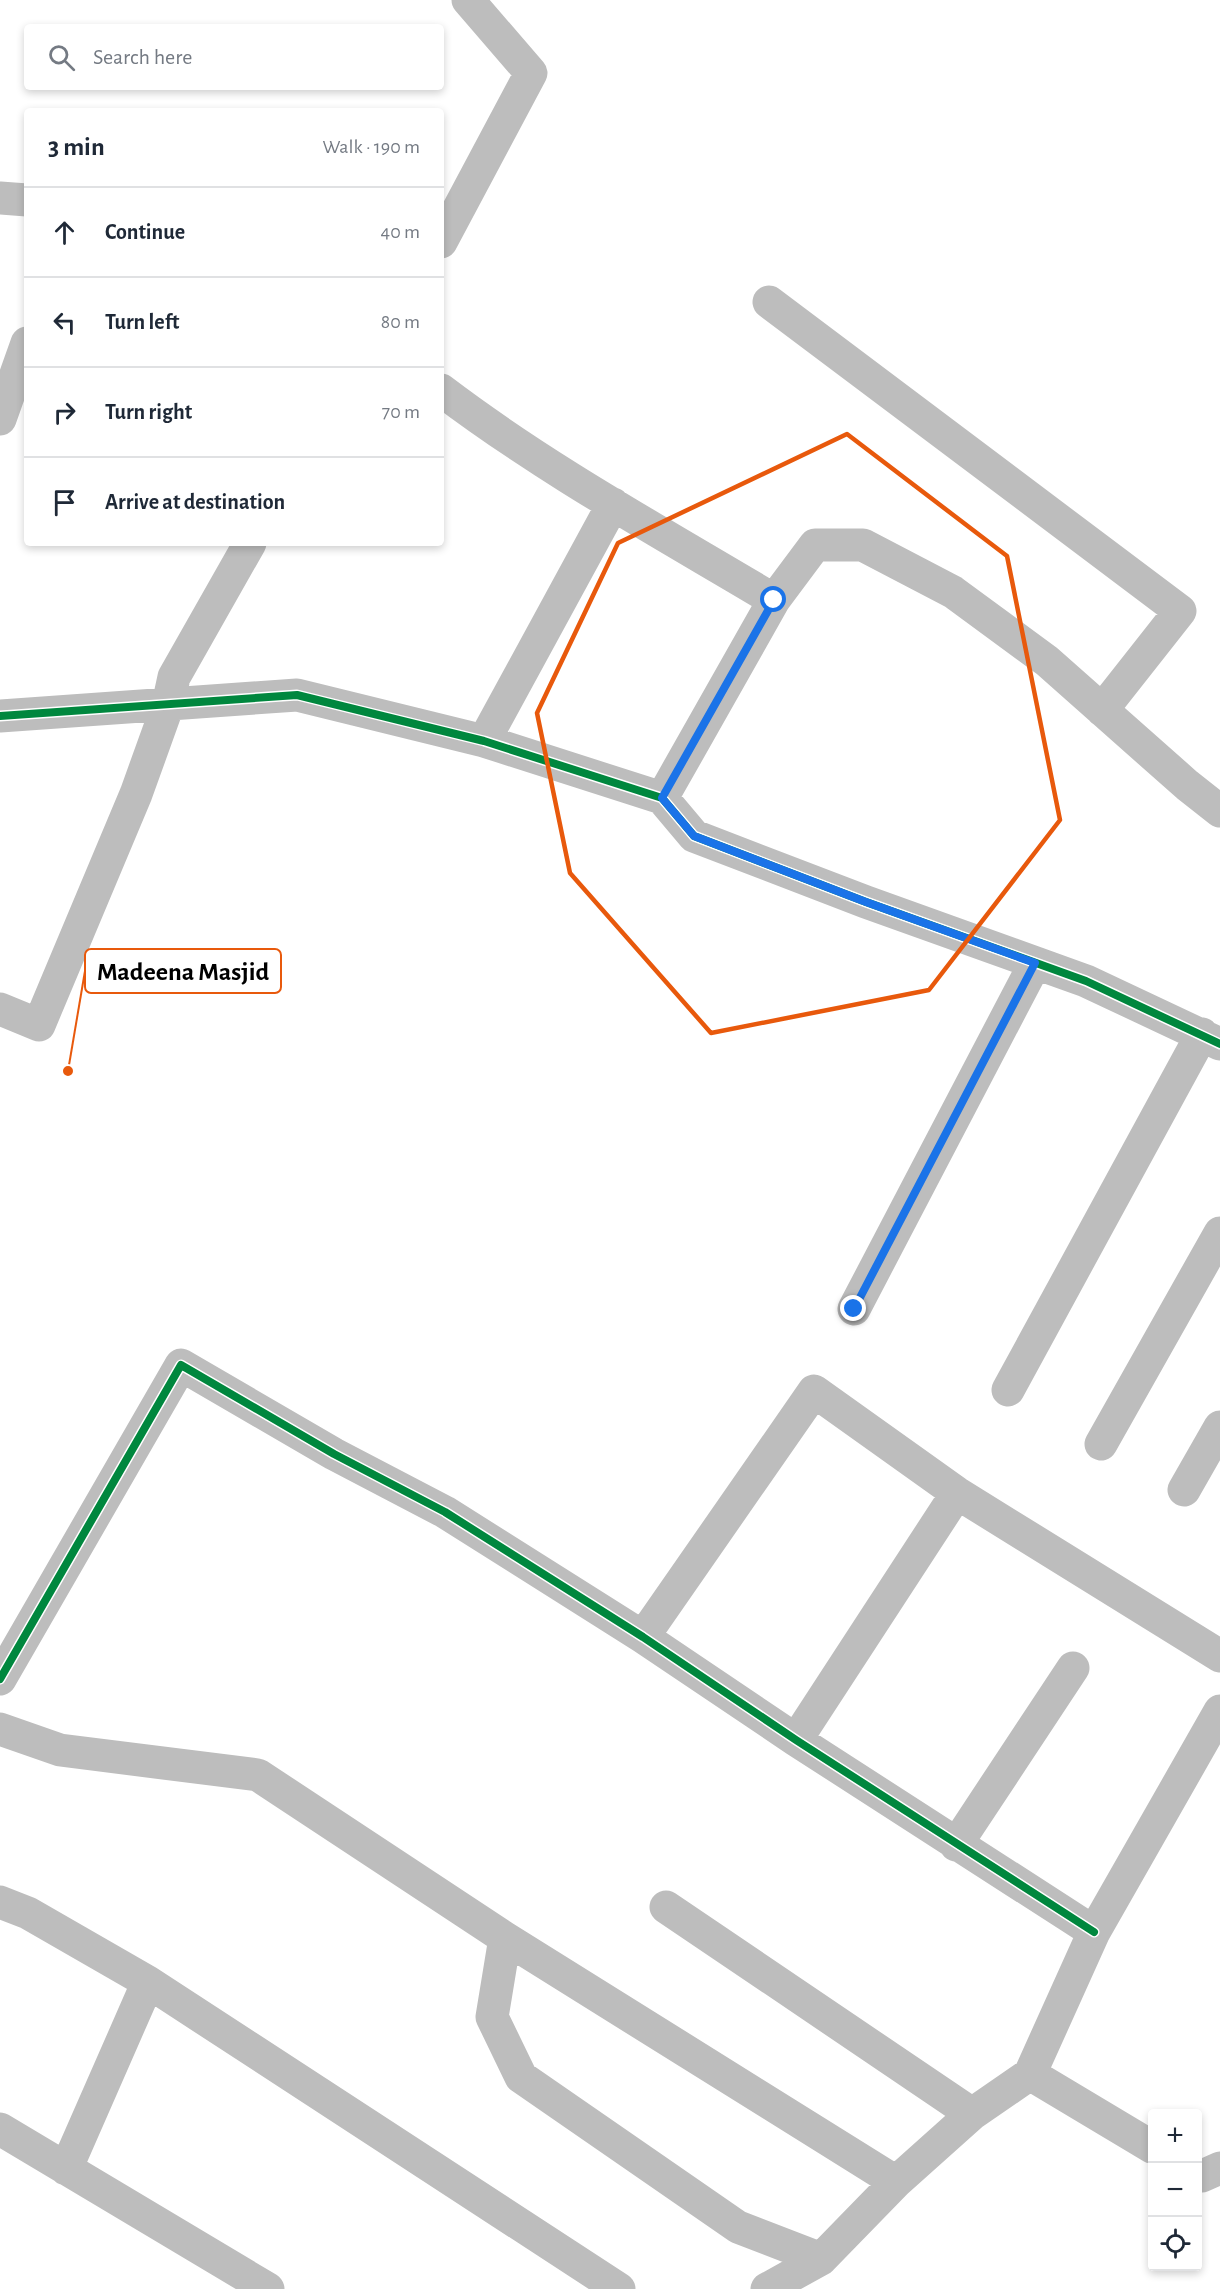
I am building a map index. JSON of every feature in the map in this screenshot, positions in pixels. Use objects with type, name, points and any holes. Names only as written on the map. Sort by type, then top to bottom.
[{"type":"street","points":[[444,236],[531,73],[468,0]]},
{"type":"street","points":[[0,198],[24,200]]},
{"type":"street","points":[[769,302],[1180,611],[1102,710]]},
{"type":"street","points":[[0,419],[24,351]]},
{"type":"street","points":[[444,392],[479,419],[613,504],[774,600]]},
{"type":"street","points":[[484,741],[613,504]]},
{"type":"street","points":[[662,798],[774,600],[815,545],[863,545],[953,592],[1047,661],[1187,785],[1220,811]]},
{"type":"street","points":[[0,1009],[39,1025],[136,794],[168,705],[174,677],[248,546]]},
{"type":"street","points":[[0,716],[297,695],[484,741],[662,798],[694,836],[877,906],[1086,981],[1211,1039],[1008,1390]]},
{"type":"street","points":[[854,1309],[1035,963]]},
{"type":"street","points":[[1101,1444],[1220,1233]]},
{"type":"street","points":[[0,1678],[181,1365],[334,1454],[445,1512],[643,1637],[956,1845],[1094,1932]]},
{"type":"street","points":[[643,1637],[814,1391],[957,1493],[1220,1656]]},
{"type":"street","points":[[1184,1490],[1220,1427]]},
{"type":"street","points":[[796,1740],[957,1493]]},
{"type":"street","points":[[956,1845],[1073,1668]]},
{"type":"street","points":[[767,2289],[821,2259],[896,2182],[972,2114],[1030,2074],[1094,1932],[1220,1711]]},
{"type":"street","points":[[0,1729],[60,1750],[258,1776],[505,1938],[896,2182]]},
{"type":"street","points":[[0,1902],[28,1913],[148,1982],[619,2289]]},
{"type":"street","points":[[666,1906],[972,2114]]},
{"type":"street","points":[[505,1938],[492,2017],[521,2077],[738,2227],[821,2259]]},
{"type":"street","points":[[66,2169],[148,1982]]},
{"type":"street","points":[[1030,2074],[1148,2145]]},
{"type":"street","points":[[0,2129],[268,2289]]},
{"type":"street","points":[[1202,2176],[1220,2168]]},
{"type":"highlighted area","points":[[847,434],[1007,556],[1060,820],[929,990],[711,1033],[570,873],[537,713],[618,543]]},
{"type":"cycle path","points":[[0,716],[297,695],[484,741],[662,798],[694,836],[866,902],[1086,981],[1220,1044]]},
{"type":"cycle path","points":[[0,1679],[181,1365],[334,1454],[445,1512],[643,1637],[796,1740],[1094,1932]]},
{"type":"place","name":"Madeena Masjid","points":[[68,1071]]},
{"type":"route","points":[[774,600],[662,798],[694,836],[866,902],[1035,963],[854,1309]]}]
